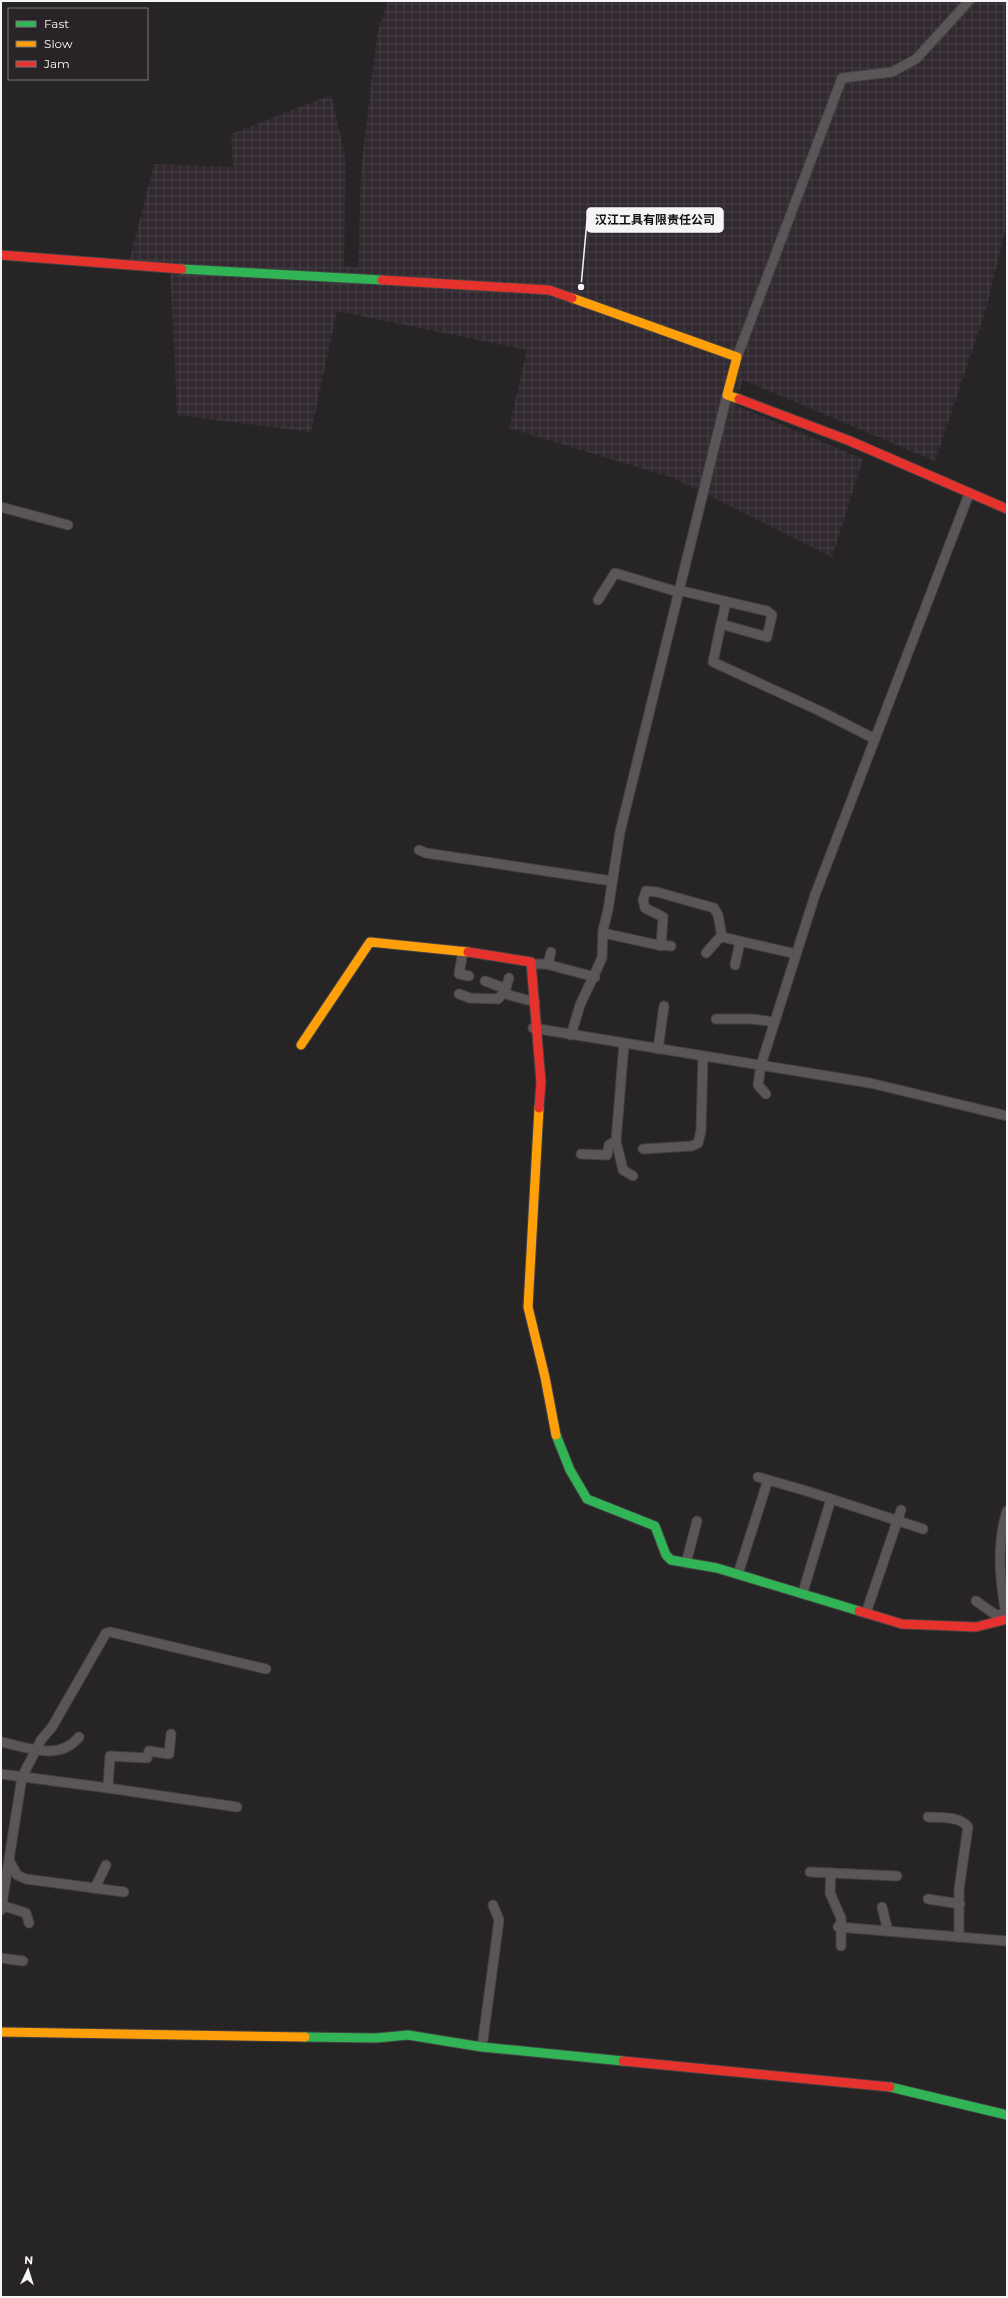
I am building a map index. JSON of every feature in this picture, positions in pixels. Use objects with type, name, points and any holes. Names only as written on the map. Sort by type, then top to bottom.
[{"type":"street","points":[[571,1035],[580,1005],[595,977],[603,952],[603,933],[620,832],[624,823],[678,591],[737,357],[842,78],[892,72],[916,59],[969,1]]},
{"type":"street","points":[[1,255],[128,266],[549,290],[737,357]]},
{"type":"street","points":[[727,395],[850,441],[969,494],[1007,509]]},
{"type":"street","points":[[766,1094],[758,1085],[761,1065],[814,895],[969,494]]},
{"type":"street","points":[[1,507],[68,525]]},
{"type":"street","points":[[598,600],[615,573],[678,591],[767,611],[772,614],[767,637],[721,624]]},
{"type":"street","points":[[726,602],[713,662],[820,710],[875,739]]},
{"type":"street","points":[[419,850],[426,853],[612,881]]},
{"type":"street","points":[[603,933],[666,946],[663,917],[645,908],[643,900],[646,891],[657,892],[714,908],[718,915],[721,936],[706,953]]},
{"type":"street","points":[[721,936],[740,942],[796,954]]},
{"type":"street","points":[[301,1046],[370,942],[463,951],[525,960],[531,964],[548,964],[595,977]]},
{"type":"street","points":[[735,965],[740,942]]},
{"type":"street","points":[[463,951],[459,974],[469,976]]},
{"type":"street","points":[[548,964],[551,952]]},
{"type":"street","points":[[531,964],[534,1002],[534,1028],[540,1066],[540,1099],[528,1306],[545,1377],[554,1431],[570,1470],[587,1499],[604,1507],[651,1523],[655,1526],[666,1556],[671,1560],[717,1568],[803,1592],[902,1624],[976,1627],[1007,1617]]},
{"type":"street","points":[[460,994],[470,998],[492,1000],[498,999],[505,991],[509,978]]},
{"type":"street","points":[[485,981],[497,984],[509,996],[534,1002]]},
{"type":"street","points":[[658,1049],[664,1006]]},
{"type":"street","points":[[716,1019],[753,1019],[774,1022]]},
{"type":"street","points":[[534,1028],[624,1044],[870,1083],[1007,1116]]},
{"type":"street","points":[[624,1044],[616,1141],[623,1170],[633,1176]]},
{"type":"street","points":[[643,1149],[692,1146],[698,1143],[701,1131],[704,1056]]},
{"type":"street","points":[[581,1154],[607,1155],[609,1145],[616,1141]]},
{"type":"street","points":[[758,1477],[923,1529]]},
{"type":"street","points":[[738,1574],[768,1480]]},
{"type":"street","points":[[803,1592],[831,1499]]},
{"type":"street","points":[[866,1613],[897,1527],[897,1520],[901,1510]]},
{"type":"street","points":[[1007,1511],[1001,1537],[1000,1559],[1007,1617]]},
{"type":"street","points":[[686,1563],[697,1521]]},
{"type":"street","points":[[976,1601],[996,1615],[1007,1617]]},
{"type":"street","points":[[29,1923],[26,1913],[1,1907],[10,1862],[22,1777],[36,1750],[52,1727],[106,1633],[110,1632],[266,1669]]},
{"type":"street","points":[[108,1788],[110,1756],[147,1758],[149,1751],[169,1754],[171,1734]]},
{"type":"street","points":[[1,1742],[36,1750],[58,1751],[74,1743],[79,1737]]},
{"type":"street","points":[[1,1774],[237,1807]]},
{"type":"street","points":[[928,1817],[950,1818],[965,1823],[968,1827],[959,1890],[959,1937]]},
{"type":"street","points":[[10,1862],[17,1875],[26,1879],[124,1892]]},
{"type":"street","points":[[95,1888],[106,1865]]},
{"type":"street","points":[[810,1872],[897,1876]]},
{"type":"street","points":[[831,1873],[830,1893],[842,1918],[840,1927],[841,1946]]},
{"type":"street","points":[[928,1900],[960,1904]]},
{"type":"street","points":[[482,2046],[499,1920],[493,1905]]},
{"type":"street","points":[[882,1907],[888,1931]]},
{"type":"street","points":[[840,1927],[1007,1941]]},
{"type":"street","points":[[1,1958],[23,1961]]},
{"type":"street","points":[[1,2032],[376,2038],[408,2036],[482,2046],[896,2088],[1007,2115]]},
{"type":"shaded area","points":[[388,1],[1007,1],[1007,223],[987,306],[935,461],[743,380],[735,405],[863,459],[832,557],[673,478],[509,428],[527,350],[337,311],[311,432],[177,415],[170,264],[129,262],[154,164],[233,167],[231,134],[331,95],[346,160],[344,266],[358,268],[361,171],[377,34]]},
{"type":"traffic: fast","points":[[182,269],[382,280]]},
{"type":"traffic: fast","points":[[556,1435],[570,1470],[587,1499],[655,1526],[666,1555],[671,1560],[717,1568],[859,1611]]},
{"type":"traffic: fast","points":[[305,2037],[376,2038],[408,2035],[482,2047],[623,2061]]},
{"type":"traffic: fast","points":[[890,2087],[1007,2115]]},
{"type":"traffic: slow","points":[[572,298],[737,357],[727,395],[739,399]]},
{"type":"traffic: slow","points":[[301,1045],[370,942],[468,952]]},
{"type":"traffic: slow","points":[[539,1108],[528,1307],[545,1377],[556,1435]]},
{"type":"traffic: slow","points":[[1,2032],[305,2037]]},
{"type":"traffic: jam","points":[[1,255],[182,269]]},
{"type":"traffic: jam","points":[[382,280],[549,290],[572,298]]},
{"type":"traffic: jam","points":[[739,399],[850,441],[1007,509]]},
{"type":"traffic: jam","points":[[468,952],[531,962],[541,1082],[539,1108]]},
{"type":"traffic: jam","points":[[859,1611],[902,1624],[976,1627],[1007,1619]]},
{"type":"traffic: jam","points":[[623,2061],[890,2087]]},
{"type":"place","name":"汉江工具有限责任公司","points":[[581,287]]}]
